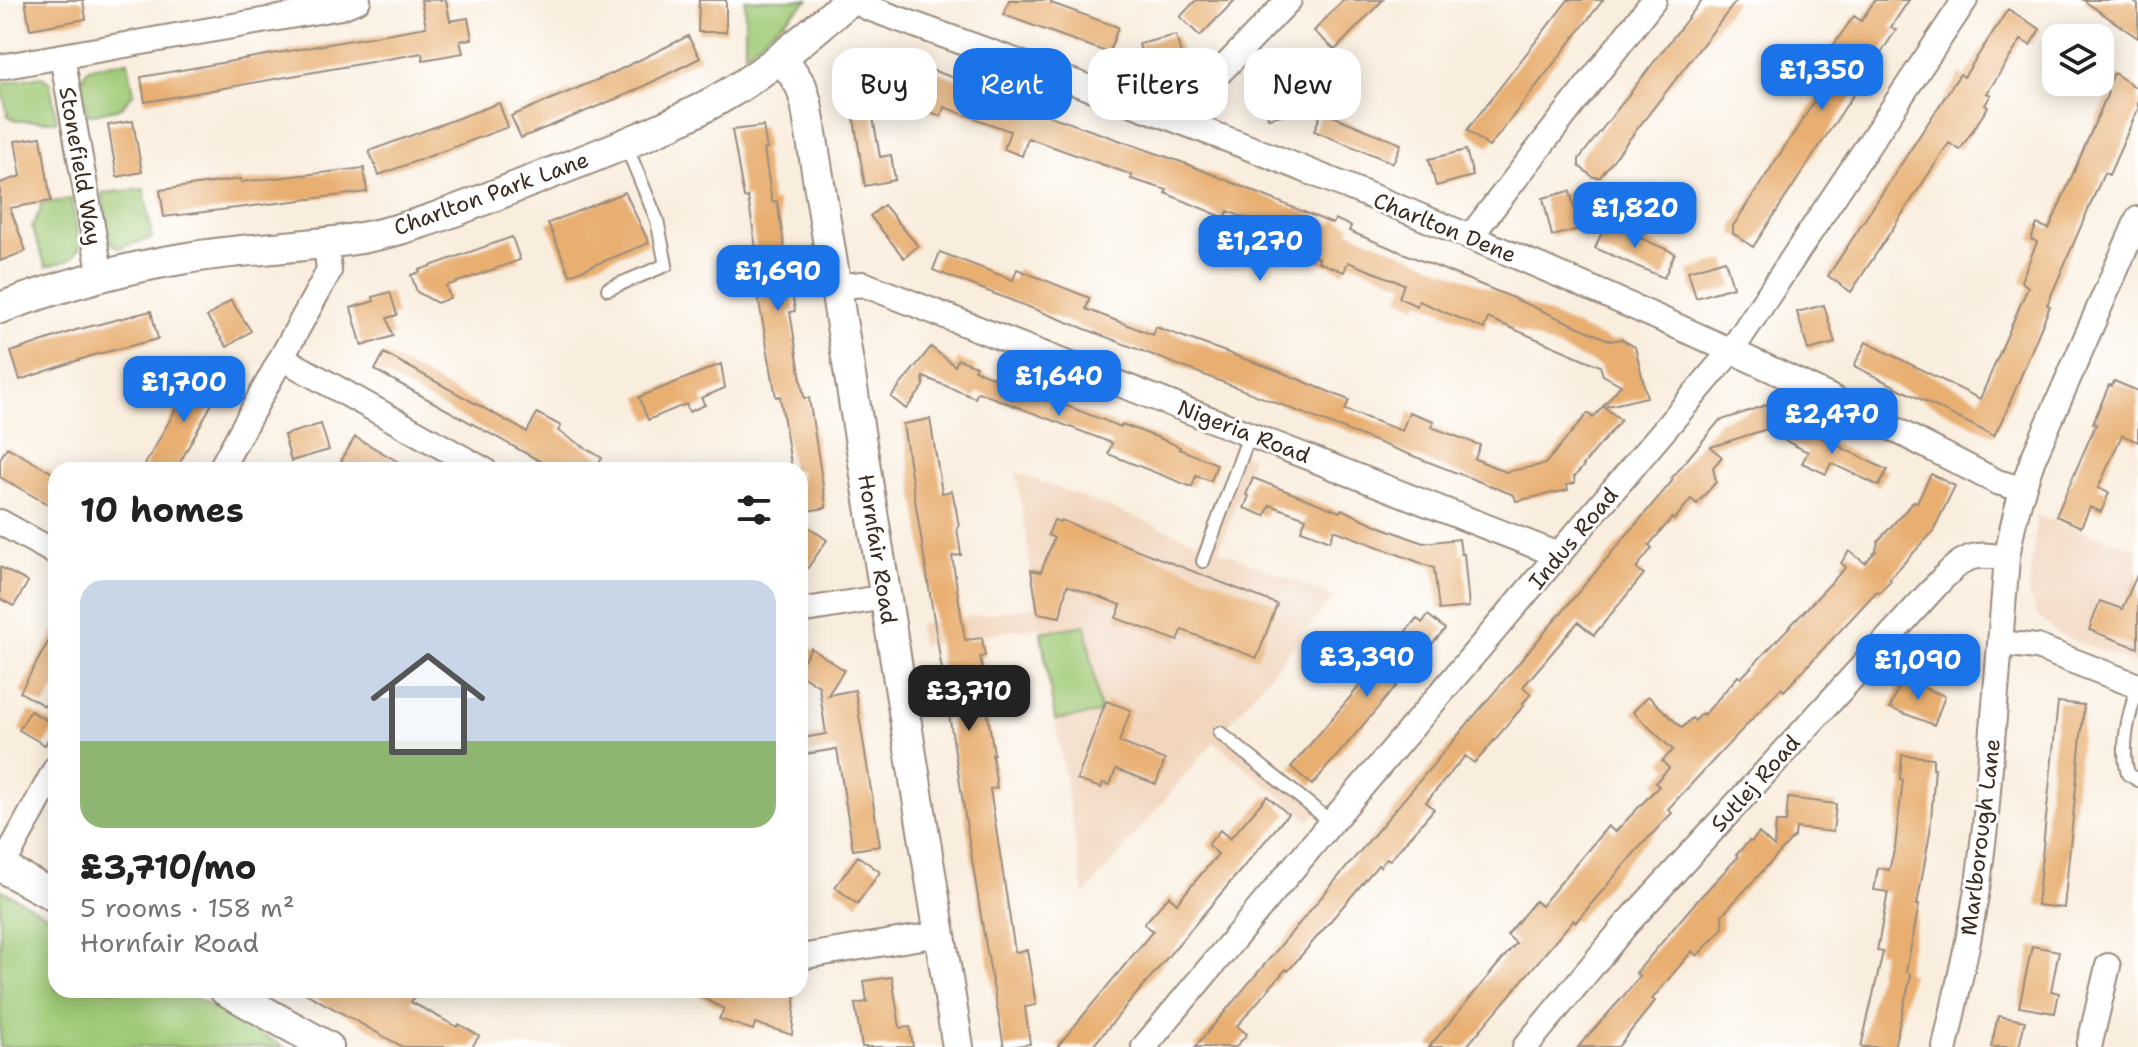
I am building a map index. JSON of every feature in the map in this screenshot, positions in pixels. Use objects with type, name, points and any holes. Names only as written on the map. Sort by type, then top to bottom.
[{"type":"street","points":[[0,67],[341,7],[358,0]]},
{"type":"street","name":"Charlton Park Lane","points":[[0,308],[101,277],[186,258],[326,243],[375,235],[435,219],[680,118],[733,90],[782,57],[852,0]]},
{"type":"street","name":"Charlton Dene","points":[[852,0],[1088,87]]},
{"type":"street","points":[[1228,64],[1289,0]]},
{"type":"street","points":[[1470,237],[1654,0]]},
{"type":"street","name":"Indus Road","points":[[1144,1047],[1731,351],[1965,0]]},
{"type":"street","name":"Stonefield Way","points":[[62,56],[101,277]]},
{"type":"street","name":"Hornfair Road","points":[[782,57],[801,86],[806,102],[958,1047]]},
{"type":"street","name":"Charlton Dene","points":[[1178,120],[1470,237],[1731,351],[1997,482],[2022,489]]},
{"type":"street","name":"Marlborough Lane","points":[[1945,1047],[1978,884],[2012,526],[2033,459],[2138,219]]},
{"type":"street","points":[[224,462],[329,271],[326,243]]},
{"type":"street","name":"Nigeria Road","points":[[836,287],[863,284],[1559,555]]},
{"type":"street","points":[[282,358],[470,462]]},
{"type":"street","points":[[0,522],[48,549]]},
{"type":"street","name":"Sutlej Road","points":[[1525,1047],[1625,926],[1957,563],[1980,554],[2007,558]]},
{"type":"street","points":[[808,610],[885,597]]},
{"type":"street","points":[[2000,643],[2037,647],[2138,686]]},
{"type":"street","points":[[48,782],[1,866],[48,892]]},
{"type":"street","points":[[808,956],[940,934]]},
{"type":"street","points":[[2089,1047],[2108,966]]},
{"type":"street","points":[[239,998],[328,1047]]},
{"type":"lane","points":[[608,289],[666,265],[657,220],[625,143]]},
{"type":"lane","points":[[1203,561],[1250,433]]},
{"type":"lane","points":[[2138,686],[2128,716],[2124,762],[2128,774],[2138,780]]},
{"type":"lane","points":[[1220,733],[1331,822]]},
{"type":"shaded area","points":[[1234,451],[1252,457],[1219,550],[1334,597],[1228,725],[1321,807],[1309,821],[1214,741],[1084,896],[1040,626],[921,645],[918,625],[1037,606],[1016,472],[1199,542]]},
{"type":"shaded area","points":[[2037,516],[2138,549],[2138,665],[2058,634],[2038,616],[2028,595]]},
{"type":"green space","points":[[745,0],[808,0],[745,54]]},
{"type":"green space","points":[[128,61],[134,93],[121,108],[88,115],[82,90],[85,73],[89,68]]},
{"type":"green space","points":[[41,76],[50,83],[57,121],[16,121],[8,116],[1,83]]},
{"type":"green space","points":[[144,189],[152,238],[119,248],[111,243],[102,193]]},
{"type":"green space","points":[[71,199],[80,248],[70,260],[46,267],[32,227],[41,209],[40,204]]},
{"type":"green space","points":[[1086,625],[1100,713],[1055,720],[1041,632]]},
{"type":"green space","points":[[0,889],[48,916],[48,998],[196,998],[284,1047],[0,1047]]},
{"type":"building","points":[[25,0],[83,0],[86,19],[30,29]]},
{"type":"building","points":[[421,0],[446,0],[450,21],[468,18],[472,39],[460,41],[463,53],[423,60],[422,53],[145,102],[141,77],[426,27]]},
{"type":"building","points":[[699,0],[726,0],[726,32],[698,32]]},
{"type":"building","points":[[1009,0],[1051,0],[1051,3],[1118,27],[1111,48],[1095,48],[1004,15]]},
{"type":"building","points":[[1196,0],[1235,0],[1200,36],[1180,17]]},
{"type":"building","points":[[1343,0],[1383,0],[1337,48],[1333,48],[1314,31]]},
{"type":"building","points":[[1568,0],[1603,0],[1489,147],[1467,130]]},
{"type":"building","points":[[1702,0],[1737,0],[1600,177],[1593,177],[1579,166],[1579,159]]},
{"type":"building","points":[[1875,0],[1909,0],[1891,27],[1896,30],[1753,247],[1733,233],[1733,226],[1831,76],[1819,69],[1828,53],[1854,16],[1861,21]]},
{"type":"building","points":[[2083,0],[2131,0],[2138,5],[2138,38]]},
{"type":"building","points":[[2008,9],[2040,29],[2030,45],[2021,40],[1987,93],[1991,95],[1985,105],[1988,107],[1960,150],[1949,143],[1851,292],[1828,276],[1960,74],[1964,77]]},
{"type":"building","points":[[1176,35],[1179,48],[1140,48],[1139,44]]},
{"type":"building","points":[[688,36],[700,58],[630,93],[521,138],[511,116],[611,74]]},
{"type":"building","points":[[937,72],[953,77],[953,110],[944,107],[941,116],[937,115]]},
{"type":"building","points":[[2114,73],[2138,89],[2138,109],[2109,175],[2104,173],[1994,436],[1854,366],[1866,342],[1980,399],[2028,287],[2021,281],[2037,242],[2031,239],[2037,224],[2049,229],[2107,96],[2114,96]]},
{"type":"building","points":[[499,103],[508,127],[379,175],[369,151]]},
{"type":"building","points":[[854,120],[873,120],[880,157],[891,155],[895,180],[865,186]]},
{"type":"building","points":[[980,120],[1061,120],[1187,164],[1333,224],[1335,219],[1351,226],[1349,231],[1611,341],[1621,339],[1635,347],[1647,397],[1604,407],[1621,420],[1574,477],[1575,483],[1567,485],[1568,490],[1516,501],[1514,495],[933,270],[940,252],[1013,280],[1017,269],[1090,298],[1086,309],[1153,335],[1156,327],[1276,370],[1349,400],[1345,410],[1402,431],[1409,412],[1434,421],[1431,427],[1480,445],[1475,459],[1506,472],[1545,464],[1588,413],[1593,418],[1621,385],[1603,375],[1600,366],[1488,318],[1484,329],[1419,301],[1417,306],[1399,298],[1404,284],[1348,262],[1344,272],[1318,262],[1319,258],[1276,240],[1280,232],[1228,211],[1225,218],[1165,193],[1167,190],[1131,179],[1132,175],[1028,138],[1022,156],[1004,149],[1010,131]]},
{"type":"building","points":[[1319,120],[1343,120],[1401,144],[1393,163],[1314,131]]},
{"type":"building","points":[[133,121],[142,172],[117,177],[108,125]]},
{"type":"building","points":[[763,126],[772,202],[777,201],[795,311],[790,312],[804,398],[809,398],[826,508],[808,511],[808,462],[791,462],[758,296],[754,297],[751,280],[742,282],[739,264],[758,261],[748,197],[744,198],[732,130]]},
{"type":"building","points":[[41,137],[51,201],[10,208],[26,251],[0,261],[0,183],[21,176],[15,141]]},
{"type":"building","points":[[1466,150],[1473,176],[1436,186],[1429,159]]},
{"type":"building","points":[[364,168],[367,192],[164,217],[160,190]]},
{"type":"building","points":[[1570,191],[1579,229],[1552,236],[1543,198]]},
{"type":"building","points":[[625,192],[649,243],[570,275],[548,223]]},
{"type":"building","points":[[884,205],[918,246],[904,258],[870,216]]},
{"type":"building","points":[[1606,223],[1675,253],[1664,278],[1595,248]]},
{"type":"building","points":[[512,237],[520,260],[446,286],[450,298],[437,303],[417,292],[411,275],[419,270]]},
{"type":"building","points":[[1725,260],[1733,287],[1696,298],[1688,271]]},
{"type":"building","points":[[390,292],[397,315],[387,318],[393,336],[362,346],[351,308]]},
{"type":"building","points":[[231,300],[251,331],[227,347],[207,317]]},
{"type":"building","points":[[1824,305],[1835,343],[1808,350],[1797,312]]},
{"type":"building","points":[[151,311],[158,339],[94,355],[20,380],[11,352],[76,330]]},
{"type":"building","points":[[931,347],[955,366],[958,359],[976,366],[974,370],[1121,427],[1122,424],[1159,438],[1217,464],[1211,481],[1196,476],[1192,487],[1108,454],[1112,443],[978,392],[975,398],[923,377],[924,386],[906,409],[891,397]]},
{"type":"building","points":[[384,353],[527,432],[537,413],[561,426],[558,431],[602,458],[600,462],[542,462],[375,370]]},
{"type":"building","points":[[721,364],[725,388],[701,398],[705,405],[689,412],[686,404],[648,420],[639,397]]},
{"type":"building","points":[[197,371],[222,385],[180,462],[146,462]]},
{"type":"building","points":[[2114,381],[2138,391],[2138,442],[2122,435],[2098,488],[2109,493],[2101,512],[2090,507],[2081,527],[2056,516],[2096,424],[2093,423],[2109,385],[2112,386]]},
{"type":"building","points":[[1766,405],[1773,427],[1711,447],[1722,457],[1713,467],[1716,482],[1697,504],[1691,499],[1649,545],[1652,548],[1636,568],[1644,574],[1594,635],[1578,622],[1523,687],[1531,694],[1482,755],[1474,763],[1465,756],[1426,802],[1434,809],[1390,860],[1387,858],[1380,867],[1378,865],[1237,1026],[1247,1034],[1236,1047],[1195,1047],[1673,480],[1719,421]]},
{"type":"building","points":[[930,419],[942,493],[952,491],[959,527],[961,555],[952,556],[965,640],[982,638],[985,656],[980,657],[981,672],[997,788],[990,789],[1015,952],[1027,950],[1036,1005],[1025,1007],[1030,1044],[1009,1047],[1004,1047],[983,929],[903,424]]},
{"type":"building","points":[[1792,423],[1887,470],[1879,486],[1831,463],[1826,474],[1802,463],[1808,452],[1784,440]]},
{"type":"building","points":[[321,424],[329,450],[291,461],[284,435]]},
{"type":"building","points":[[355,437],[398,462],[343,462]]},
{"type":"building","points":[[7,447],[48,470],[48,504],[0,477],[0,459]]},
{"type":"building","points":[[1931,474],[1955,486],[1932,533],[1891,580],[1879,593],[1877,591],[1784,691],[1781,688],[1668,809],[1672,813],[1576,922],[1573,920],[1466,1047],[1429,1047],[1516,943],[1507,935],[1535,901],[1541,906],[1608,826],[1615,832],[1659,786],[1655,783],[1669,768],[1662,761],[1673,750],[1633,712],[1648,696],[1682,728],[1692,718],[1695,721],[1702,713],[1704,715],[1738,676],[1741,678],[1846,567],[1841,563],[1849,551],[1865,563],[1876,551],[1878,541],[1914,501],[1917,502]]},
{"type":"building","points":[[1253,478],[1340,512],[1341,509],[1423,543],[1459,539],[1461,554],[1464,554],[1469,607],[1439,610],[1434,568],[1334,530],[1330,541],[1301,530],[1306,518],[1270,505],[1265,516],[1244,508]]},
{"type":"building","points":[[1054,520],[1061,520],[1277,604],[1257,658],[1182,630],[1178,641],[1116,618],[1121,605],[1067,585],[1060,617],[1038,613],[1031,570],[1041,572],[1054,538],[1048,535]]},
{"type":"building","points":[[808,527],[827,540],[808,567]]},
{"type":"building","points":[[0,567],[28,582],[14,606],[0,599]]},
{"type":"building","points":[[2138,573],[2138,648],[2089,630],[2100,601],[2122,609]]},
{"type":"building","points":[[1428,615],[1445,629],[1312,785],[1291,767],[1417,618],[1422,623]]},
{"type":"building","points":[[48,642],[48,700],[45,706],[20,692]]},
{"type":"building","points":[[811,648],[844,670],[828,695],[855,690],[880,846],[853,850],[837,749],[808,754],[808,737],[826,734],[819,686],[808,679],[808,653]]},
{"type":"building","points":[[1902,679],[1945,696],[1934,725],[1890,708]]},
{"type":"building","points":[[1106,701],[1131,710],[1119,742],[1165,760],[1156,784],[1116,769],[1110,785],[1103,783],[1101,788],[1077,780]]},
{"type":"building","points":[[2058,702],[2084,705],[2064,908],[2037,905]]},
{"type":"building","points":[[30,711],[48,721],[48,740],[45,745],[19,730]]},
{"type":"building","points":[[1902,755],[1933,758],[1935,768],[1930,833],[1906,971],[1911,975],[1894,1047],[1861,1047],[1883,952],[1877,951],[1888,892],[1874,890],[1878,868],[1889,870],[1895,847],[1903,780],[1900,779]]},
{"type":"building","points":[[1267,796],[1288,814],[1092,1047],[1057,1047],[1153,931],[1144,924],[1169,896],[1177,903],[1218,854],[1208,845],[1220,830],[1230,839]]},
{"type":"building","points":[[1788,798],[1836,804],[1833,832],[1796,828],[1795,836],[1722,915],[1723,928],[1697,956],[1692,951],[1618,1047],[1578,1047],[1640,976],[1636,973],[1749,841],[1759,833],[1774,847],[1776,822],[1786,822]]},
{"type":"building","points":[[858,856],[880,872],[857,904],[835,887]]},
{"type":"building","points":[[2032,946],[2059,951],[2051,991],[2059,993],[2055,1013],[2019,1007]]},
{"type":"building","points":[[892,977],[900,1028],[910,1027],[913,1047],[862,1047],[855,1004],[867,1002],[864,981]]},
{"type":"building","points":[[314,998],[413,998],[411,1002],[479,1036],[472,1047],[403,1047]]},
{"type":"building","points":[[703,998],[795,998],[792,1035],[755,1023],[753,1030],[719,1019],[724,1009]]},
{"type":"building","points":[[1998,1016],[2025,1021],[2019,1047],[1991,1047]]}]
